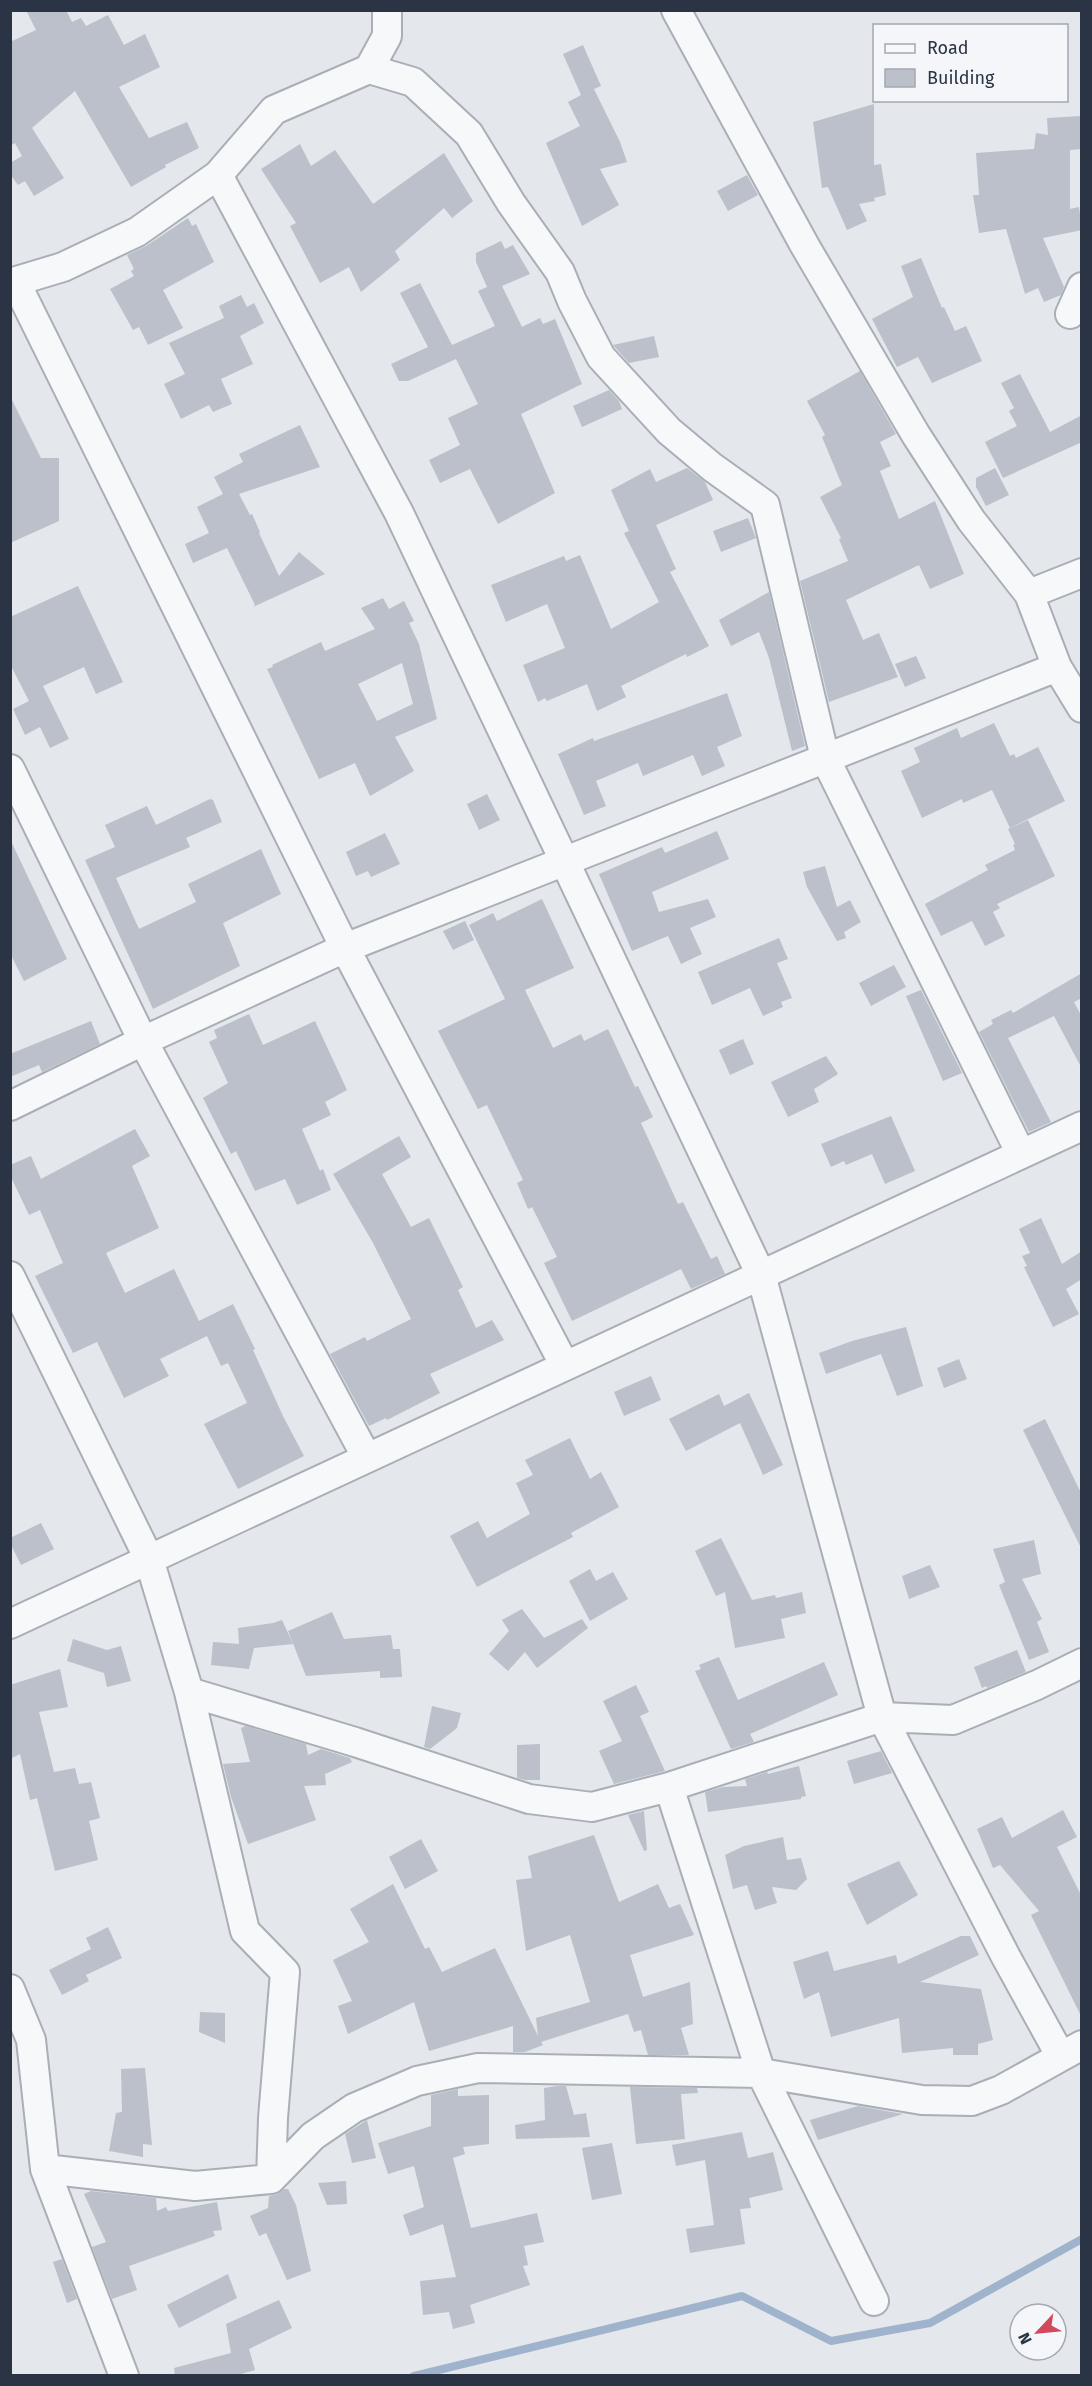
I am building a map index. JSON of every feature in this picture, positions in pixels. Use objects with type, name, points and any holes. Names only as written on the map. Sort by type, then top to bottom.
[{"type":"street","points":[[387,10],[387,36],[369,69],[274,110],[218,175],[136,232],[63,267],[13,283],[345,948],[566,1366]]},
{"type":"street","points":[[676,10],[805,246],[916,435],[971,520],[1029,594],[1057,667],[1082,708]]},
{"type":"street","points":[[369,69],[413,82],[469,134],[511,202],[560,272],[572,302],[601,357],[669,431],[712,467],[765,505],[825,758],[1021,1154]]},
{"type":"street","points":[[45,2169],[195,2186],[271,2179],[313,2136],[354,2108],[417,2081],[478,2068],[761,2073],[922,2100],[972,2101],[1001,2090],[1071,2050],[1006,1957],[882,1718],[761,1275],[399,513],[218,175]]},
{"type":"street","points":[[1070,314],[1082,287]]},
{"type":"street","points":[[1029,594],[1082,573]]},
{"type":"street","points":[[10,1106],[143,1041],[345,948],[1057,667]]},
{"type":"street","points":[[10,769],[143,1041],[367,1458]]},
{"type":"street","points":[[10,1624],[1082,1126]]},
{"type":"street","points":[[10,1276],[149,1559],[189,1692],[245,1931],[285,1972],[273,2118],[271,2179]]},
{"type":"street","points":[[189,1692],[355,1742],[529,1799],[591,1807],[669,1787],[882,1718],[953,1719],[1082,1663]]},
{"type":"street","points":[[669,1787],[761,2073],[874,2301]]},
{"type":"street","points":[[10,1989],[31,2040],[45,2169],[124,2376]]},
{"type":"building","points":[[26,10],[66,10],[72,22],[81,18],[86,26],[108,15],[124,45],[145,34],[160,67],[119,87],[149,138],[187,122],[199,148],[165,165],[166,167],[131,187],[75,91],[32,128],[64,178],[34,196],[25,181],[18,185],[10,174],[10,163],[22,156],[15,143],[10,146],[10,42],[36,30]]},
{"type":"building","points":[[583,45],[601,86],[594,89],[620,142],[627,162],[600,169],[619,205],[582,226],[546,143],[580,126],[568,102],[581,95],[563,54]]},
{"type":"building","points":[[874,104],[874,165],[881,164],[886,195],[874,198],[875,201],[859,204],[867,221],[847,230],[828,187],[822,188],[813,122]]},
{"type":"building","points":[[1082,116],[1082,149],[1070,150],[1070,209],[1079,207],[1082,230],[1043,238],[1064,287],[1061,295],[1044,302],[1038,288],[1025,294],[1006,229],[979,233],[973,195],[979,195],[976,153],[1034,149],[1036,133],[1048,135],[1047,118]]},
{"type":"building","points":[[300,144],[311,166],[335,150],[373,204],[444,153],[473,201],[452,218],[444,208],[395,251],[400,260],[361,292],[349,267],[320,283],[290,226],[296,223],[261,169]]},
{"type":"building","points":[[747,175],[758,195],[728,211],[717,191]]},
{"type":"building","points":[[188,218],[192,226],[196,224],[214,262],[163,290],[183,328],[148,345],[139,327],[133,330],[110,289],[134,276],[131,271],[134,269],[127,255],[146,246]]},
{"type":"building","points":[[501,241],[505,249],[513,245],[530,274],[502,286],[522,327],[540,318],[543,324],[555,319],[582,384],[521,414],[555,493],[498,524],[470,469],[440,483],[429,460],[460,445],[448,418],[478,404],[456,359],[408,381],[399,381],[391,364],[428,347],[400,293],[420,283],[452,345],[495,326],[478,291],[487,287],[476,262],[476,253]]},
{"type":"building","points":[[921,258],[942,308],[944,307],[955,331],[966,326],[982,361],[932,383],[918,357],[897,367],[872,319],[913,297],[901,266]]},
{"type":"building","points":[[241,295],[247,307],[254,303],[264,323],[240,336],[253,364],[221,379],[232,404],[213,412],[209,405],[181,419],[164,384],[185,374],[169,343],[224,318],[219,306]]},
{"type":"building","points":[[654,336],[659,357],[629,363],[613,345]]},
{"type":"building","points":[[860,371],[896,434],[880,442],[891,466],[880,471],[899,519],[935,501],[964,574],[930,589],[919,565],[846,600],[863,640],[879,633],[898,677],[829,702],[800,581],[848,561],[839,539],[841,538],[820,497],[842,485],[822,437],[825,435],[807,401]]},
{"type":"building","points":[[1020,374],[1050,432],[1082,415],[1082,442],[1003,478],[985,442],[1017,426],[1009,411],[1014,408],[1001,383]]},
{"type":"building","points":[[609,390],[619,401],[622,409],[582,427],[573,406]]},
{"type":"building","points":[[10,396],[41,458],[59,458],[59,521],[10,543]]},
{"type":"building","points":[[300,425],[320,467],[239,494],[250,515],[252,514],[279,576],[299,552],[325,574],[253,607],[255,605],[227,548],[193,563],[185,544],[209,533],[197,507],[223,494],[214,477],[243,462],[239,454]]},
{"type":"building","points":[[687,468],[705,482],[713,500],[656,525],[676,569],[670,572],[709,646],[687,657],[686,654],[621,686],[626,697],[597,711],[587,684],[547,701],[545,698],[538,702],[523,665],[565,648],[547,604],[506,622],[491,585],[564,556],[566,561],[580,555],[611,629],[659,602],[624,533],[629,531],[611,490],[650,469],[656,482]]},
{"type":"building","points":[[995,468],[1009,495],[986,506],[976,487],[976,478]]},
{"type":"building","points":[[748,518],[756,538],[721,552],[713,531]]},
{"type":"building","points":[[78,586],[123,682],[96,694],[84,667],[43,686],[69,739],[50,748],[40,727],[25,735],[13,709],[29,701],[10,664],[10,617]]},
{"type":"building","points":[[769,592],[805,746],[792,751],[769,658],[759,632],[731,646],[719,620]]},
{"type":"building","points":[[383,598],[389,609],[404,601],[414,621],[409,623],[419,644],[437,719],[395,737],[414,771],[370,796],[355,763],[319,779],[267,669],[321,642],[325,651],[375,629],[361,608]],"holes":[[[402,663],[413,704],[377,721],[358,684]]]},
{"type":"building","points":[[916,656],[926,678],[905,687],[895,664]]},
{"type":"building","points":[[727,693],[742,736],[717,747],[725,766],[702,776],[693,755],[643,776],[638,763],[596,781],[606,806],[584,815],[558,754],[593,738],[594,741]]},
{"type":"building","points":[[994,723],[1010,756],[1014,754],[1016,758],[1038,747],[1065,801],[1010,828],[992,790],[963,803],[962,799],[922,818],[901,771],[920,762],[914,748],[957,728],[961,738]]},
{"type":"building","points":[[487,794],[500,820],[479,830],[467,804]]},
{"type":"building","points":[[210,799],[213,800],[222,822],[186,838],[190,847],[116,878],[139,929],[196,902],[188,884],[261,849],[281,894],[223,923],[240,966],[153,1009],[85,860],[115,847],[105,825],[147,806],[156,825]]},
{"type":"building","points":[[1028,820],[1055,876],[997,904],[1000,908],[993,912],[1005,936],[985,946],[972,921],[941,936],[925,904],[988,870],[985,865],[1015,850],[1013,845],[1015,844],[1008,829]]},
{"type":"building","points":[[717,831],[729,859],[652,892],[659,912],[708,899],[716,917],[690,928],[702,954],[681,964],[668,936],[632,951],[599,874],[662,847],[665,853]]},
{"type":"building","points":[[385,833],[400,864],[371,877],[368,871],[356,876],[346,852]]},
{"type":"building","points":[[10,839],[67,959],[24,981],[10,953]]},
{"type":"building","points":[[825,866],[837,907],[850,900],[861,922],[844,932],[846,938],[837,941],[807,887],[803,872]]},
{"type":"building","points":[[542,899],[574,968],[525,990],[553,1048],[581,1034],[584,1041],[608,1029],[635,1087],[638,1086],[653,1117],[641,1123],[678,1204],[683,1202],[711,1259],[717,1256],[725,1274],[691,1289],[681,1269],[572,1321],[544,1263],[557,1257],[532,1207],[528,1209],[517,1183],[523,1180],[487,1105],[478,1109],[438,1031],[505,999],[469,925],[493,913],[497,921]]},
{"type":"building","points":[[465,921],[474,940],[453,950],[443,931]]},
{"type":"building","points":[[779,938],[788,959],[777,963],[792,998],[781,1002],[783,1007],[763,1016],[750,988],[712,1005],[698,972]]},
{"type":"building","points":[[894,965],[906,987],[871,1006],[859,983]]},
{"type":"building","points":[[1082,973],[1082,998],[1074,1002],[1082,1017],[1082,1069],[1054,1016],[1008,1038],[1051,1122],[1029,1132],[979,1032],[993,1024],[991,1020],[1011,1010],[1013,1013]]},
{"type":"building","points":[[921,990],[962,1073],[943,1081],[906,996]]},
{"type":"building","points":[[249,1014],[263,1045],[315,1021],[347,1090],[325,1102],[331,1115],[302,1129],[331,1190],[297,1205],[285,1179],[255,1191],[236,1151],[231,1154],[203,1098],[228,1083],[209,1042],[217,1038],[214,1030]]},
{"type":"building","points":[[91,1021],[100,1044],[42,1072],[39,1065],[10,1077],[10,1054]]},
{"type":"building","points":[[743,1039],[754,1064],[730,1075],[719,1050]]},
{"type":"building","points":[[826,1056],[838,1074],[814,1089],[819,1102],[788,1117],[771,1082]]},
{"type":"building","points":[[891,1116],[915,1171],[885,1184],[872,1154],[846,1165],[844,1161],[831,1167],[821,1144]]},
{"type":"building","points":[[135,1129],[150,1156],[132,1166],[159,1228],[106,1253],[125,1293],[174,1269],[199,1321],[233,1304],[283,1416],[304,1456],[238,1489],[204,1424],[247,1403],[228,1363],[221,1366],[207,1336],[160,1359],[169,1376],[124,1398],[97,1342],[73,1353],[35,1276],[63,1263],[40,1210],[29,1215],[10,1175],[10,1165],[31,1156],[41,1179]]},
{"type":"building","points":[[399,1136],[411,1157],[382,1174],[411,1227],[429,1218],[463,1287],[458,1290],[476,1328],[492,1320],[504,1340],[430,1374],[440,1393],[387,1420],[386,1418],[369,1426],[330,1354],[365,1337],[367,1341],[411,1319],[373,1243],[333,1174]]},
{"type":"building","points":[[1041,1218],[1062,1264],[1082,1251],[1082,1279],[1066,1289],[1079,1314],[1053,1327],[1024,1267],[1027,1266],[1022,1256],[1030,1253],[1019,1229]]},
{"type":"building","points":[[906,1327],[923,1386],[897,1396],[881,1354],[826,1374],[819,1353],[852,1341]]},
{"type":"building","points":[[959,1359],[967,1379],[944,1388],[937,1368]]},
{"type":"building","points":[[651,1376],[661,1400],[624,1416],[614,1392]]},
{"type":"building","points":[[749,1393],[783,1465],[763,1475],[740,1423],[686,1451],[669,1419],[719,1394],[724,1406]]},
{"type":"building","points":[[1045,1419],[1082,1495],[1082,1550],[1023,1430]]},
{"type":"building","points":[[570,1438],[590,1479],[601,1472],[619,1507],[571,1533],[573,1537],[477,1587],[450,1536],[478,1521],[487,1538],[530,1514],[516,1483],[533,1475],[525,1460]]},
{"type":"building","points":[[41,1523],[54,1549],[21,1565],[10,1543],[10,1538]]},
{"type":"building","points":[[721,1538],[752,1600],[775,1595],[776,1598],[802,1592],[806,1613],[781,1619],[785,1638],[735,1648],[725,1592],[716,1596],[695,1551]]},
{"type":"building","points":[[1034,1540],[1041,1574],[1022,1579],[1042,1619],[1037,1622],[1049,1652],[1029,1660],[999,1585],[1005,1582],[993,1549]]},
{"type":"building","points":[[930,1565],[940,1587],[909,1599],[902,1576]]},
{"type":"building","points":[[590,1569],[596,1581],[613,1572],[628,1599],[590,1621],[569,1581]]},
{"type":"building","points":[[522,1609],[544,1638],[582,1619],[588,1628],[537,1668],[525,1652],[508,1671],[489,1654],[509,1631],[502,1620]]},
{"type":"building","points":[[332,1612],[344,1639],[391,1635],[393,1649],[400,1649],[402,1677],[380,1678],[380,1671],[306,1676],[288,1631]]},
{"type":"building","points":[[282,1620],[293,1644],[254,1648],[249,1669],[211,1665],[213,1642],[239,1644],[238,1628]]},
{"type":"building","points":[[73,1639],[107,1650],[121,1646],[131,1681],[107,1687],[104,1673],[67,1661]]},
{"type":"building","points":[[1017,1650],[1026,1672],[982,1688],[974,1667]]},
{"type":"building","points":[[719,1657],[738,1700],[824,1662],[838,1695],[750,1734],[754,1742],[731,1749],[695,1671],[701,1669],[699,1665]]},
{"type":"building","points":[[60,1669],[68,1707],[39,1712],[54,1772],[75,1768],[79,1784],[91,1782],[100,1818],[89,1821],[98,1860],[55,1871],[37,1798],[30,1800],[20,1754],[10,1759],[10,1685]]},
{"type":"building","points":[[636,1685],[649,1712],[640,1716],[665,1771],[614,1784],[599,1751],[622,1741],[603,1701]]},
{"type":"building","points":[[432,1706],[461,1713],[457,1728],[430,1749],[424,1747]]},
{"type":"building","points":[[246,1726],[306,1744],[308,1755],[321,1749],[350,1758],[352,1762],[325,1774],[326,1785],[304,1786],[316,1820],[248,1844],[231,1797],[223,1764],[250,1762],[241,1728]]},
{"type":"building","points":[[540,1744],[540,1780],[517,1778],[517,1745]]},
{"type":"building","points":[[881,1751],[892,1773],[854,1784],[847,1761]]},
{"type":"building","points":[[799,1766],[806,1796],[801,1799],[708,1812],[705,1792],[723,1787],[747,1786],[745,1779]]},
{"type":"building","points":[[1063,1810],[1077,1837],[1057,1847],[1082,1897],[1082,2018],[1031,1915],[1039,1911],[1000,1865],[993,1868],[977,1829],[1002,1817],[1012,1838]]},
{"type":"building","points":[[644,1811],[647,1850],[644,1851],[628,1815]]},
{"type":"building","points":[[594,1835],[619,1902],[658,1884],[669,1908],[680,1904],[694,1935],[630,1955],[643,1997],[690,1982],[693,2024],[681,2028],[689,2055],[648,2055],[641,2030],[634,2032],[628,2014],[541,2042],[543,2045],[525,2052],[513,2052],[513,2026],[429,2051],[414,2002],[348,2034],[338,2006],[352,2001],[333,1960],[369,1942],[350,1909],[393,1884],[425,1949],[429,1947],[442,1972],[495,1948],[538,2036],[536,2018],[590,2002],[570,1935],[526,1951],[516,1880],[532,1878],[528,1856]]},
{"type":"building","points":[[783,1837],[787,1860],[801,1858],[807,1879],[796,1890],[772,1887],[777,1903],[755,1910],[747,1885],[733,1889],[725,1855],[744,1846]]},
{"type":"building","points":[[421,1839],[438,1871],[405,1889],[389,1857]]},
{"type":"building","points":[[899,1861],[918,1895],[867,1925],[847,1884]]},
{"type":"building","points":[[108,1927],[122,1958],[86,1975],[89,1981],[62,1995],[49,1970],[91,1949],[86,1938]]},
{"type":"building","points":[[961,1936],[970,1936],[979,1955],[920,1982],[981,1989],[993,2040],[978,2044],[978,2055],[953,2055],[953,2048],[902,2053],[899,2018],[831,2037],[819,1992],[804,1999],[793,1962],[828,1951],[834,1971],[896,1955],[898,1964]]},
{"type":"building","points":[[200,2012],[225,2013],[225,2043],[199,2032]]},
{"type":"building","points":[[145,2068],[152,2145],[143,2144],[143,2157],[109,2151],[116,2113],[122,2112],[121,2069]]},
{"type":"building","points":[[566,2086],[574,2115],[586,2113],[590,2137],[516,2139],[515,2125],[545,2120],[544,2088]]},
{"type":"building","points":[[630,2087],[697,2088],[698,2093],[681,2094],[685,2139],[636,2144]]},
{"type":"building","points":[[458,2089],[458,2096],[489,2095],[489,2144],[463,2147],[465,2154],[453,2158],[471,2228],[537,2213],[544,2242],[524,2246],[528,2265],[523,2266],[530,2285],[470,2305],[475,2323],[453,2329],[449,2312],[423,2315],[420,2281],[456,2277],[443,2224],[410,2236],[403,2215],[424,2207],[414,2166],[388,2174],[378,2143],[431,2126],[431,2095]]},
{"type":"building","points":[[858,2106],[903,2114],[818,2140],[810,2120]]},
{"type":"building","points":[[367,2120],[376,2158],[352,2163],[345,2134]]},
{"type":"building","points":[[742,2132],[748,2158],[773,2152],[783,2190],[749,2198],[751,2208],[740,2209],[745,2244],[690,2253],[686,2229],[714,2225],[705,2160],[676,2166],[672,2145]]},
{"type":"building","points":[[612,2143],[622,2194],[592,2200],[582,2148]]},
{"type":"building","points":[[346,2181],[347,2204],[327,2205],[318,2183]]},
{"type":"building","points":[[288,2189],[296,2205],[311,2271],[287,2280],[266,2233],[259,2236],[250,2216],[268,2208],[269,2196],[278,2194]]},
{"type":"building","points":[[91,2191],[156,2198],[157,2211],[166,2207],[168,2211],[217,2202],[222,2230],[213,2231],[215,2236],[129,2266],[137,2290],[112,2299],[92,2247],[106,2242],[84,2194]]},
{"type":"building","points":[[62,2259],[77,2299],[67,2303],[53,2262]]},
{"type":"building","points":[[228,2274],[237,2298],[179,2328],[167,2305]]},
{"type":"building","points":[[279,2300],[292,2328],[249,2349],[255,2370],[234,2376],[175,2376],[174,2368],[231,2353],[226,2324]]},
{"type":"waterway","points":[[414,2376],[742,2296],[831,2341],[930,2323],[1082,2239]]}]
